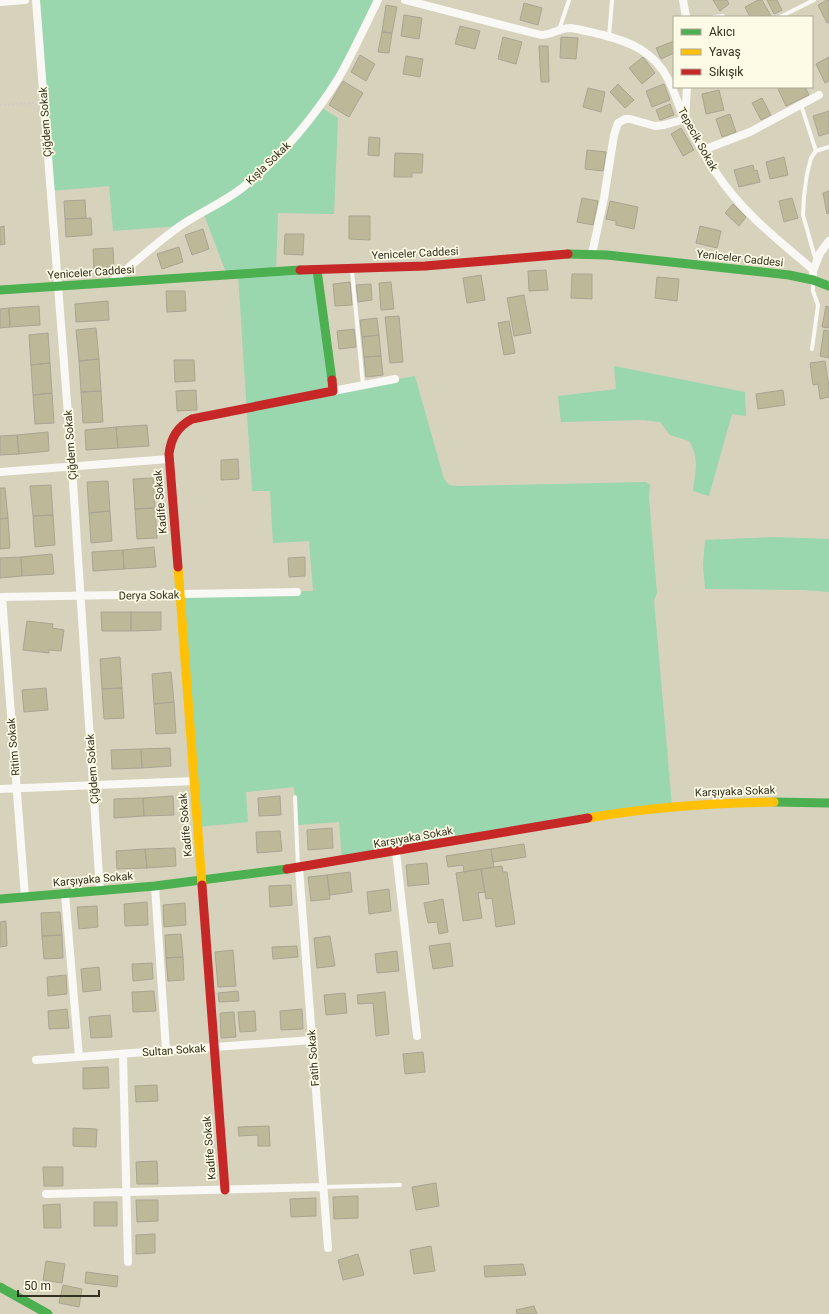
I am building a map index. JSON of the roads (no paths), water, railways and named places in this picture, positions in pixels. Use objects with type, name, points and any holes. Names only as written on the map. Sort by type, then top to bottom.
[{"type":"street","points":[[0,2],[25,0]]},
{"type":"street","name":"Çiğdem Sokak","points":[[36,0],[72,467],[100,891]]},
{"type":"street","name":"Kışla Sokak","points":[[112,282],[180,226],[240,190],[283,150],[321,103],[338,78],[378,0]]},
{"type":"street","name":"Tepecik Sokak","points":[[405,0],[541,35],[547,35],[569,28],[578,29],[609,37],[644,50],[661,67],[685,119],[729,192],[744,209],[813,275]]},
{"type":"street","points":[[683,0],[686,16]]},
{"type":"street","points":[[592,254],[604,198],[614,135],[618,123],[625,119],[630,119],[655,126],[685,119],[687,88]]},
{"type":"street","points":[[703,150],[750,132],[819,95]]},
{"type":"street","points":[[813,275],[816,261],[829,241]]},
{"type":"street","name":"Yeniceler Caddesi","points":[[0,290],[276,271],[425,266],[552,255],[592,254],[789,275],[813,275],[829,286]]},
{"type":"street","points":[[316,270],[333,391],[395,379]]},
{"type":"street","name":"Kadife Sokak","points":[[225,1190],[169,459],[170,447],[177,430],[192,419],[333,391]]},
{"type":"street","points":[[0,472],[169,459]]},
{"type":"street","name":"Derya Sokak","points":[[1,597],[297,592]]},
{"type":"street","name":"Ritim Sokak","points":[[1,597],[25,897]]},
{"type":"street","points":[[0,789],[194,781]]},
{"type":"street","name":"Karşıyaka Sokak","points":[[0,899],[155,886],[298,868],[610,814],[659,807],[737,802],[829,803]]},
{"type":"street","points":[[396,852],[416,1036]]},
{"type":"street","name":"Fatih Sokak","points":[[298,868],[328,1248]]},
{"type":"street","points":[[155,886],[166,1050]]},
{"type":"street","points":[[65,894],[79,1057]]},
{"type":"street","name":"Sultan Sokak","points":[[36,1060],[312,1040]]},
{"type":"street","points":[[123,1054],[128,1262]]},
{"type":"street","points":[[46,1194],[323,1187]]},
{"type":"street","points":[[1,1290],[48,1314]]},
{"type":"lane","points":[[559,30],[569,0]]},
{"type":"lane","points":[[609,37],[612,0]]},
{"type":"lane","points":[[782,16],[814,0]]},
{"type":"lane","points":[[801,104],[816,151]]},
{"type":"lane","points":[[816,261],[806,226],[803,206],[809,164],[813,154],[816,151],[829,147]]},
{"type":"lane","points":[[352,268],[363,385]]},
{"type":"lane","points":[[812,349],[818,304],[813,291],[813,275]]},
{"type":"lane","points":[[295,797],[298,868]]},
{"type":"lane","points":[[323,1187],[400,1185]]}]
